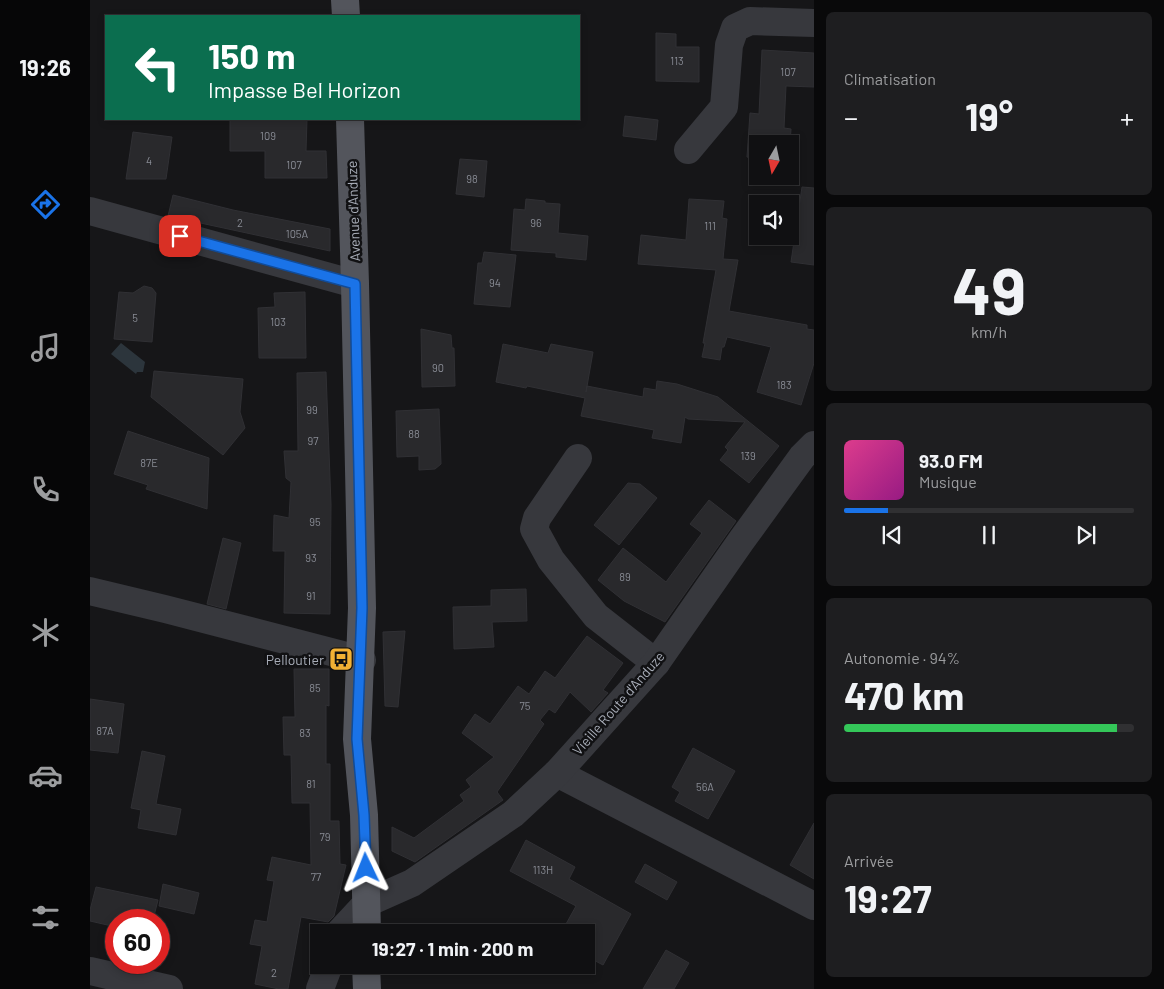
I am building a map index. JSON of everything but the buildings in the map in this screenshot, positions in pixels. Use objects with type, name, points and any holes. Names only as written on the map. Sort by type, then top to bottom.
[{"type":"main road","points":[[345,0],[346,15]]},
{"type":"main road","name":"Avenue d'Anduze","points":[[350,120],[362,608],[362,660],[357,739],[364,815],[367,924]]},
{"type":"main road","points":[[366,974],[367,989]]},
{"type":"street","points":[[688,150],[724,107],[729,44],[735,28],[750,21],[814,23]]},
{"type":"street","points":[[90,212],[355,284]]},
{"type":"street","name":"Vieille Route d'Anduze","points":[[367,903],[412,883],[436,867],[513,814],[557,773],[656,663],[741,541],[802,458],[814,445]]},
{"type":"street","points":[[578,458],[537,518],[534,529],[551,560],[596,616],[656,663]]},
{"type":"street","points":[[90,591],[362,660]]},
{"type":"street","points":[[557,773],[814,906]]},
{"type":"street","points":[[347,924],[367,903]]},
{"type":"street","points":[[90,971],[169,989]]},
{"type":"street","points":[[320,989],[326,974]]},
{"type":"shaded area","points":[[121,343],[145,362],[143,372],[137,372],[136,374],[111,354]]},
{"type":"place","name":"Pelloutier","points":[[341,659]]},
{"type":"route","points":[[180,236],[355,284],[362,608],[362,660],[357,739],[364,815],[366,868]]}]
